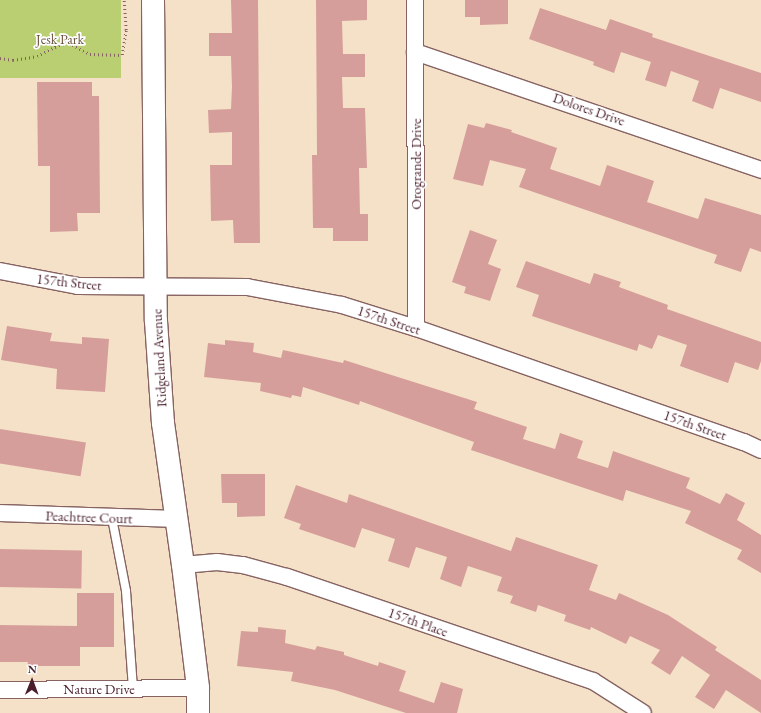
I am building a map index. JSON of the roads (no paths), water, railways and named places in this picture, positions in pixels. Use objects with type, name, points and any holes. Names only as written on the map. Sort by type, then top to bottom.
[{"type":"street","name":"Ridgeland Avenue","points":[[153,0],[155,288],[163,423],[177,519],[198,688],[198,713]]},
{"type":"street","name":"Orogrande Drive","points":[[415,0],[416,328]]},
{"type":"street","name":"Dolores Drive","points":[[415,52],[761,170]]},
{"type":"street","name":"157th Street","points":[[0,271],[78,286],[155,288],[204,286],[262,290],[342,305],[416,328],[744,442],[761,450]]},
{"type":"street","name":"Peachtree Court","points":[[0,513],[112,518],[177,519]]},
{"type":"street","name":"157th Place","points":[[183,565],[217,562],[243,565],[286,577],[593,681],[643,713]]},
{"type":"street","name":"Nature Drive","points":[[0,690],[198,688]]},
{"type":"lane","points":[[112,518],[126,591],[134,689]]},
{"type":"park label","name":"Jesk Park","points":[[60,39]]}]
